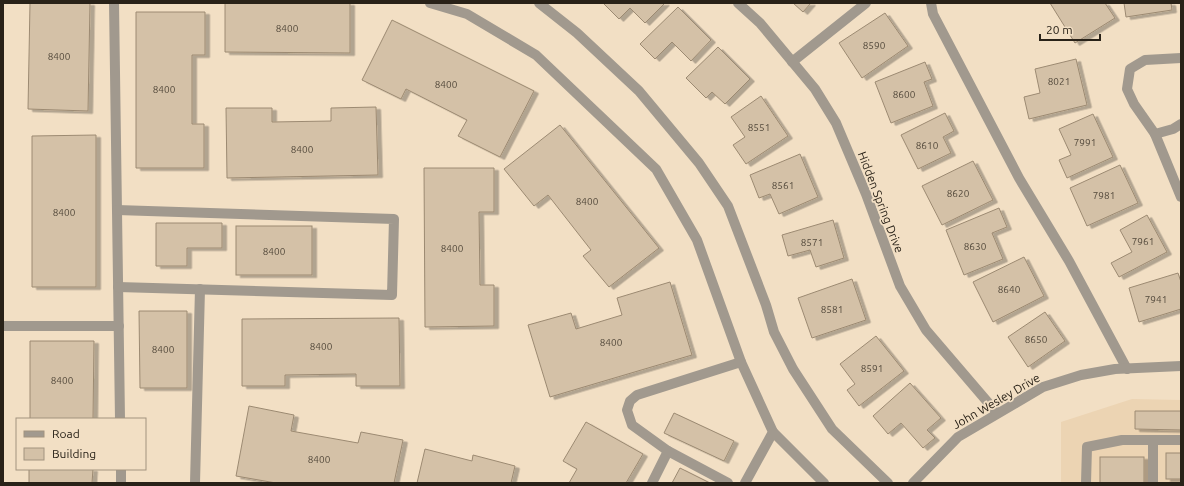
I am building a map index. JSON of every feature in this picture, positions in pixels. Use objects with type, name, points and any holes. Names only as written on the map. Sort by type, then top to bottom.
[{"type":"street","points":[[114,3],[120,418]]},
{"type":"street","points":[[430,3],[468,14],[536,56],[656,170],[696,240],[741,362],[773,432],[824,483]]},
{"type":"street","points":[[539,3],[577,33],[639,91],[699,163],[728,206],[766,305],[774,332],[793,369],[832,429],[888,483]]},
{"type":"street","name":"Hidden Spring Drive","points":[[738,3],[760,23],[815,89],[836,123],[866,194],[900,286],[926,330],[997,413]]},
{"type":"street","points":[[792,62],[866,3]]},
{"type":"street","points":[[931,3],[933,14],[1019,178],[1068,261],[1127,369]]},
{"type":"street","points":[[1181,58],[1145,60],[1130,69],[1127,89],[1134,104],[1155,134],[1181,197]]},
{"type":"street","points":[[1155,134],[1173,129],[1181,124]]},
{"type":"street","points":[[117,210],[394,219],[392,294],[118,288]]},
{"type":"street","points":[[195,483],[200,290]]},
{"type":"street","points":[[3,326],[119,326]]},
{"type":"street","points":[[728,483],[668,451],[632,425],[627,410],[630,402],[637,395],[741,362]]},
{"type":"street","name":"John Wesley Drive","points":[[913,483],[958,437],[1043,387],[1081,375],[1127,369],[1181,366]]},
{"type":"street","points":[[745,483],[773,432]]},
{"type":"street","points":[[1086,483],[1087,447],[1122,440],[1181,440]]},
{"type":"street","points":[[1153,440],[1153,483]]},
{"type":"street","points":[[652,483],[668,451]]},
{"type":"street","points":[[121,470],[121,483]]},
{"type":"shaded area","points":[[1132,399],[1181,400],[1181,483],[1061,483],[1061,422]]},
{"type":"building","points":[[30,3],[90,3],[88,111],[28,109]]},
{"type":"building","points":[[225,3],[350,3],[350,53],[225,52]]},
{"type":"building","points":[[603,3],[665,3],[645,23],[630,8],[619,19]]},
{"type":"building","points":[[793,3],[811,3],[803,12]]},
{"type":"building","points":[[1050,3],[1105,3],[1115,18],[1075,43]]},
{"type":"building","points":[[1124,3],[1171,3],[1172,10],[1126,17]]},
{"type":"building","points":[[678,7],[711,40],[691,61],[672,42],[655,59],[640,44]]},
{"type":"building","points":[[136,12],[205,12],[205,55],[192,55],[192,124],[204,124],[204,168],[136,168]]},
{"type":"building","points":[[885,13],[908,46],[862,78],[839,43]]},
{"type":"building","points":[[392,20],[534,91],[500,157],[458,136],[467,120],[406,89],[401,99],[362,80]]},
{"type":"building","points":[[718,47],[750,79],[725,104],[712,92],[706,98],[686,78]]},
{"type":"building","points":[[1076,59],[1087,105],[1029,119],[1024,97],[1040,93],[1035,69]]},
{"type":"building","points":[[925,62],[932,79],[924,82],[933,106],[891,123],[875,82]]},
{"type":"building","points":[[761,96],[788,136],[746,164],[733,145],[745,137],[731,117]]},
{"type":"building","points":[[376,107],[378,175],[227,178],[226,108],[272,108],[272,122],[331,121],[331,108]]},
{"type":"building","points":[[945,113],[954,131],[943,137],[951,153],[918,169],[901,135]]},
{"type":"building","points":[[1093,114],[1113,157],[1067,178],[1059,160],[1071,155],[1059,129]]},
{"type":"building","points":[[560,125],[659,248],[609,287],[583,256],[591,250],[548,195],[534,206],[504,169]]},
{"type":"building","points":[[96,135],[96,287],[32,287],[32,136]]},
{"type":"building","points":[[800,154],[818,197],[779,214],[770,194],[759,198],[750,175]]},
{"type":"building","points":[[973,161],[993,200],[942,225],[922,186]]},
{"type":"building","points":[[1120,165],[1138,203],[1087,226],[1070,188]]},
{"type":"building","points":[[424,168],[494,168],[494,212],[479,212],[480,285],[494,285],[494,326],[425,327]]},
{"type":"building","points":[[999,208],[1007,227],[992,233],[1003,259],[964,275],[946,230]]},
{"type":"building","points":[[1147,215],[1167,252],[1119,277],[1111,263],[1132,252],[1120,230]]},
{"type":"building","points":[[833,220],[844,258],[816,267],[810,250],[788,256],[782,235]]},
{"type":"building","points":[[156,223],[222,223],[222,248],[187,248],[187,266],[156,266]]},
{"type":"building","points":[[236,226],[312,226],[312,275],[236,275]]},
{"type":"building","points":[[1024,257],[1044,296],[993,322],[973,282]]},
{"type":"building","points":[[1178,273],[1181,282],[1181,309],[1139,322],[1129,288]]},
{"type":"building","points":[[852,279],[866,320],[812,338],[798,298]]},
{"type":"building","points":[[670,282],[692,355],[550,397],[528,325],[571,313],[576,329],[622,315],[617,298]]},
{"type":"building","points":[[139,311],[187,311],[187,388],[140,388]]},
{"type":"building","points":[[1045,312],[1065,341],[1028,367],[1008,337]]},
{"type":"building","points":[[399,318],[400,386],[356,386],[356,374],[285,375],[285,386],[242,386],[242,319]]},
{"type":"building","points":[[876,336],[904,371],[859,406],[847,390],[855,384],[840,364]]},
{"type":"building","points":[[30,341],[94,341],[93,418],[30,418]]},
{"type":"building","points":[[910,383],[941,418],[927,430],[935,438],[923,448],[901,423],[888,434],[873,416]]},
{"type":"building","points":[[249,406],[294,415],[291,431],[358,443],[361,432],[403,440],[394,483],[276,483],[236,476]]},
{"type":"building","points":[[1135,411],[1181,411],[1181,430],[1135,429]]},
{"type":"building","points":[[674,413],[734,441],[724,461],[664,433]]},
{"type":"building","points":[[586,422],[643,454],[626,483],[569,483],[577,469],[563,461]]},
{"type":"building","points":[[425,449],[472,461],[473,455],[515,466],[511,483],[417,483]]},
{"type":"building","points":[[1166,453],[1181,453],[1181,479],[1166,479]]},
{"type":"building","points":[[1100,457],[1144,457],[1144,483],[1100,483]]},
{"type":"building","points":[[680,468],[710,483],[672,483]]},
{"type":"building","points":[[29,470],[93,470],[92,483],[29,483]]}]
